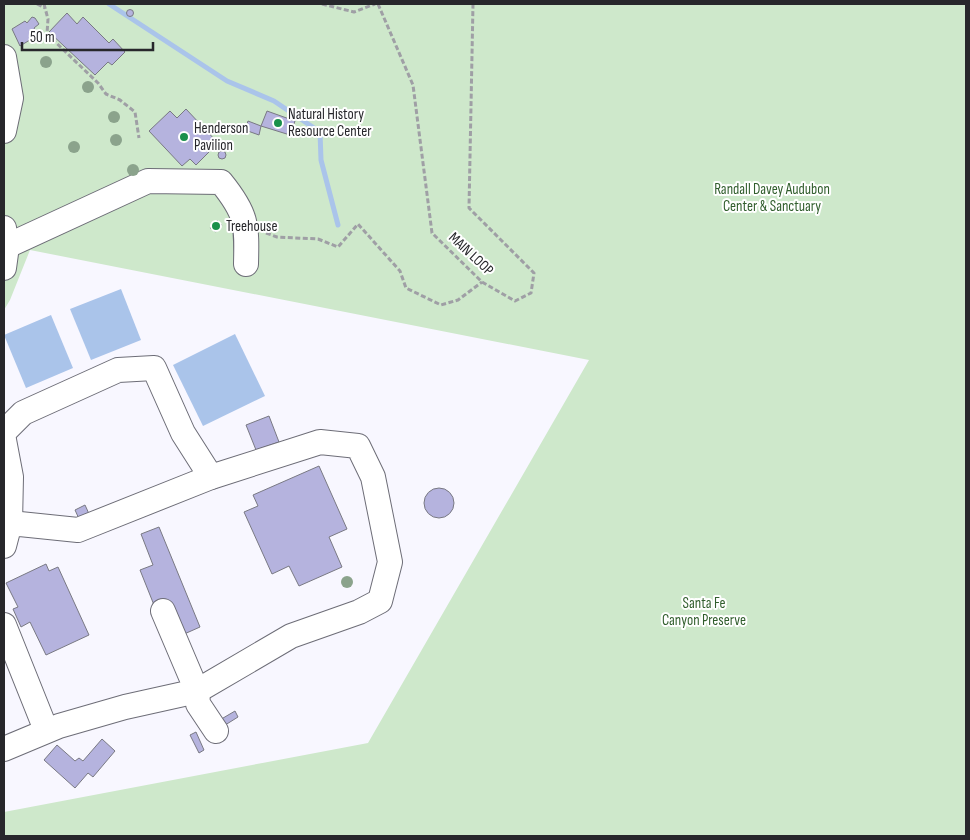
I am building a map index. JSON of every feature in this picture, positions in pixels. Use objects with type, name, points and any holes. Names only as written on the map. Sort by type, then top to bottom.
[{"type":"street","points":[[4,57],[11,98],[4,131]]},
{"type":"street","points":[[5,247],[148,181],[221,182],[236,200],[246,226],[246,264]]},
{"type":"street","points":[[4,432],[24,413],[118,370],[154,368],[183,433],[211,477]]},
{"type":"street","points":[[4,440],[11,477],[10,523],[4,546]]},
{"type":"street","points":[[4,749],[46,730],[125,707],[197,691],[291,636],[358,612],[380,601],[390,562],[373,477],[358,446],[320,442],[211,477],[78,530],[10,523]]},
{"type":"street","points":[[163,611],[197,691],[198,704],[216,731]]},
{"type":"street","points":[[4,625],[46,730]]},
{"type":"path","points":[[37,4],[45,6],[47,34],[98,83],[106,94],[120,100],[135,112],[140,138]]},
{"type":"path","name":"MAIN LOOP","points":[[322,4],[354,12],[377,4],[414,85],[432,233],[482,282],[515,301],[531,294],[534,273],[469,208],[473,4]]},
{"type":"path","points":[[246,226],[277,238],[318,239],[338,247],[358,224],[400,271],[406,288],[440,305],[458,300],[482,282]]},
{"type":"green space","points":[[4,4],[966,4],[966,836],[4,836],[4,812],[368,743],[589,360],[30,250],[10,300],[4,310]]},
{"type":"water","points":[[121,289],[141,340],[91,360],[70,309]]},
{"type":"water","points":[[51,315],[73,368],[26,388],[4,335]]},
{"type":"water","points":[[235,334],[265,396],[203,426],[173,365]]},
{"type":"building","points":[[130,10],[133,13],[130,16],[127,13]]},
{"type":"building","points":[[67,13],[77,24],[83,17],[109,43],[113,39],[125,52],[112,65],[108,62],[95,75],[49,32]]},
{"type":"building","points":[[32,17],[39,24],[34,28],[38,35],[20,46],[12,29],[25,21],[27,23]]},
{"type":"building","name":"Henderson Pavilion","points":[[186,109],[218,143],[196,165],[190,159],[182,166],[149,131],[170,111],[177,118]]},
{"type":"building","name":"Natural History Resource Center","points":[[267,111],[295,121],[290,135],[261,126]]},
{"type":"building","points":[[248,121],[261,126],[259,135],[245,130]]},
{"type":"building","points":[[222,151],[226,155],[222,159],[218,155]]},
{"type":"building","name":"Treehouse","points":[[217,220],[222,225],[216,232],[210,228]]},
{"type":"building","points":[[269,416],[279,442],[256,450],[246,425]]},
{"type":"building","points":[[319,466],[347,529],[329,537],[342,567],[299,586],[289,566],[272,574],[244,512],[258,506],[253,495]]},
{"type":"building","points":[[439,488],[445,489],[453,497],[453,509],[445,517],[439,518],[433,517],[425,509],[424,503],[425,497],[433,489]]},
{"type":"building","points":[[85,505],[90,516],[80,521],[75,510]]},
{"type":"building","points":[[159,527],[200,627],[182,635],[156,610],[140,570],[153,565],[141,534]]},
{"type":"building","points":[[46,564],[49,571],[58,567],[89,635],[46,655],[30,622],[21,627],[13,609],[18,607],[6,583]]},
{"type":"building","points":[[235,711],[238,717],[222,727],[218,721]]},
{"type":"building","points":[[196,732],[204,750],[199,753],[190,735]]},
{"type":"building","points":[[102,739],[115,751],[93,777],[88,773],[75,788],[44,760],[57,745],[75,761],[79,758],[83,761]]},
{"type":"waterway","points":[[109,4],[227,81],[274,101],[320,132],[321,160],[338,225]]},
{"type":"place","name":"Natural History Resource Center","points":[[278,123]]},
{"type":"place","name":"Henderson Pavilion","points":[[184,137]]},
{"type":"place","name":"Treehouse","points":[[216,226]]},
{"type":"park label","name":"Randall Davey Audubon Center & Sanctuary","points":[[772,198]]},
{"type":"park label","name":"Santa Fe Canyon Preserve","points":[[704,612]]}]
